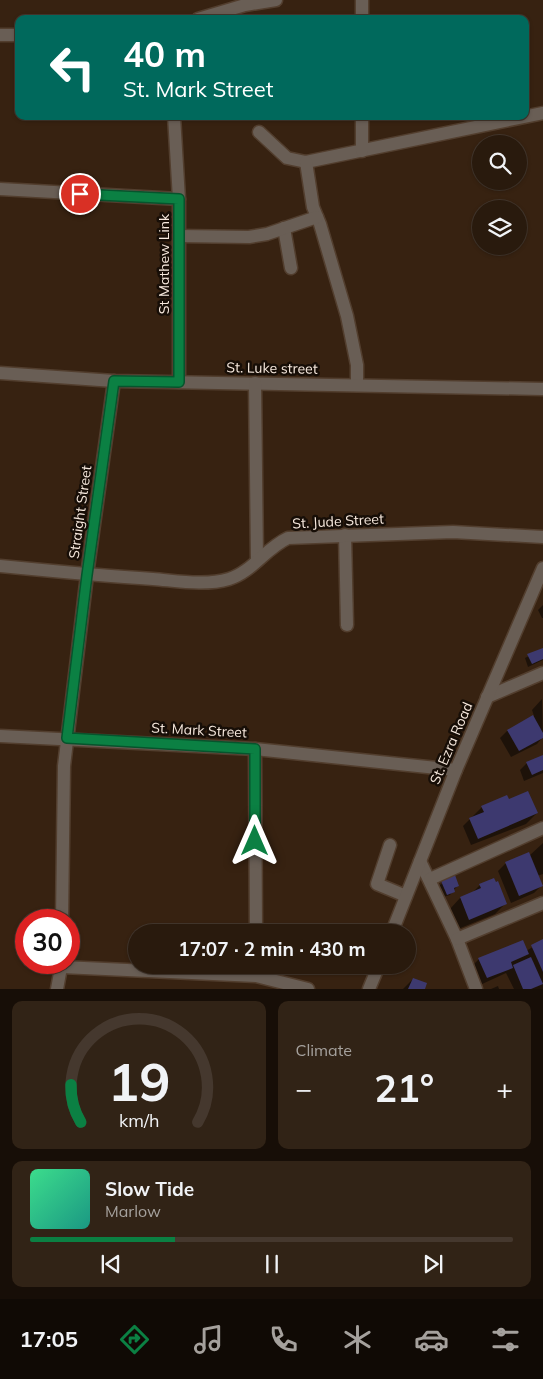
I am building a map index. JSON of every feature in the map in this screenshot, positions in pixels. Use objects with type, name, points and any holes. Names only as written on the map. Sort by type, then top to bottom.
[{"type":"street","points":[[211,15],[245,5],[276,0]]},
{"type":"street","points":[[362,0],[362,15]]},
{"type":"street","points":[[0,36],[15,35]]},
{"type":"street","points":[[529,116],[543,113]]},
{"type":"street","name":"St Mathew Link","points":[[174,120],[179,199],[179,382]]},
{"type":"street","points":[[362,120],[362,152]]},
{"type":"street","points":[[259,132],[287,158],[306,162],[511,120]]},
{"type":"street","points":[[306,162],[310,195],[347,316],[357,365],[357,385]]},
{"type":"street","points":[[0,189],[179,199]]},
{"type":"street","points":[[179,236],[249,237],[317,217]]},
{"type":"street","points":[[284,228],[291,268]]},
{"type":"street","name":"St. Luke street","points":[[0,373],[114,381],[543,389]]},
{"type":"street","name":"Straight Street","points":[[62,909],[64,766],[87,575],[114,381]]},
{"type":"street","points":[[255,383],[257,560]]},
{"type":"street","name":"St. Jude Street","points":[[0,566],[87,575],[208,583],[246,572],[273,545],[288,538],[453,532],[543,537]]},
{"type":"street","points":[[345,535],[347,625]]},
{"type":"street","name":"St. Ezra Road","points":[[395,924],[486,697],[543,568]]},
{"type":"street","points":[[486,697],[543,673]]},
{"type":"street","name":"St. Mark Street","points":[[0,736],[255,749],[456,770]]},
{"type":"street","points":[[255,749],[256,924]]},
{"type":"street","points":[[430,879],[543,828]]},
{"type":"street","points":[[390,845],[377,884],[406,896]]},
{"type":"street","points":[[420,861],[457,939],[472,986]]},
{"type":"street","points":[[457,939],[543,903]]},
{"type":"street","points":[[80,966],[128,967]]},
{"type":"street","points":[[58,989],[60,974]]},
{"type":"street","points":[[265,974],[308,989]]},
{"type":"street","points":[[369,989],[375,974]]},
{"type":"building","points":[[543,648],[543,659],[532,664],[527,654]]},
{"type":"building","points":[[533,715],[543,733],[543,738],[519,751],[507,730]]},
{"type":"building","points":[[543,755],[543,770],[532,775],[526,762]]},
{"type":"building","points":[[528,791],[538,813],[478,839],[469,818],[484,812],[481,806],[507,795],[509,799]]},
{"type":"building","points":[[529,852],[543,886],[519,896],[505,862]]},
{"type":"building","points":[[455,875],[459,886],[454,888],[455,892],[447,895],[441,881]]},
{"type":"building","points":[[494,878],[496,882],[498,881],[507,904],[469,920],[460,897],[481,888],[479,884]]},
{"type":"building","points":[[543,939],[543,972],[531,945]]},
{"type":"building","points":[[523,940],[529,954],[511,962],[513,968],[487,978],[478,958]]},
{"type":"building","points":[[531,957],[543,984],[531,989],[523,989],[513,965]]},
{"type":"building","points":[[413,978],[427,983],[425,989],[408,989]]},
{"type":"route","points":[[80,194],[179,199],[179,382],[114,381],[67,738],[255,749],[255,841]]}]
